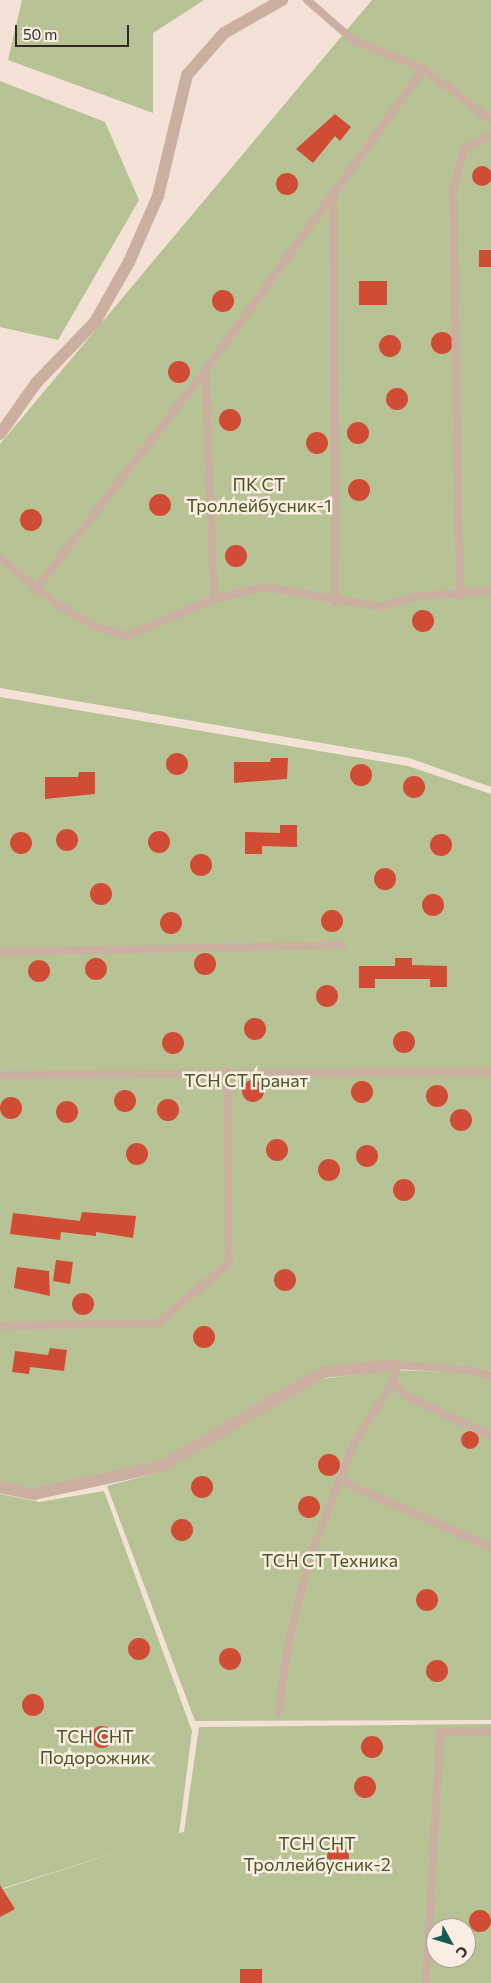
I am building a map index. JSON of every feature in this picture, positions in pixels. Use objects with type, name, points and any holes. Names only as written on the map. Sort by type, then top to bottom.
[{"type":"street","points":[[0,434],[37,382],[96,322],[129,262],[158,196],[187,74],[224,33],[282,0]]},
{"type":"street","points":[[0,1487],[34,1494],[162,1466],[323,1372],[397,1365]]},
{"type":"lane","points":[[307,0],[353,40],[424,69],[491,120]]},
{"type":"lane","points":[[35,590],[205,371],[424,69]]},
{"type":"lane","points":[[460,596],[453,188],[464,150],[491,134]]},
{"type":"lane","points":[[333,193],[336,602]]},
{"type":"lane","points":[[205,371],[214,599]]},
{"type":"lane","points":[[0,558],[35,590],[94,626],[127,636],[214,599],[264,587],[336,602],[381,607],[417,596],[460,596],[491,592]]},
{"type":"lane","points":[[0,952],[343,945]]},
{"type":"lane","points":[[0,1326],[158,1323],[229,1263],[227,1071]]},
{"type":"lane","points":[[0,1075],[227,1071],[491,1072]]},
{"type":"lane","points":[[279,1712],[301,1583],[343,1478],[354,1441],[393,1382],[397,1365],[470,1370],[491,1376]]},
{"type":"lane","points":[[393,1382],[404,1395],[491,1436]]},
{"type":"lane","points":[[343,1478],[354,1487],[491,1548]]},
{"type":"lane","points":[[426,1983],[440,1732],[491,1731]]},
{"type":"green space","points":[[22,0],[204,0],[153,33],[153,113],[8,60]]},
{"type":"green space","name":"ПК СТ Троллейбусник-1","points":[[372,0],[491,0],[491,787],[409,758],[0,688],[0,444]]},
{"type":"green space","points":[[0,81],[105,122],[139,200],[58,340],[0,327]]},
{"type":"green space","name":"ТСН СТ Гранат","points":[[0,697],[408,766],[491,794],[491,1372],[468,1366],[323,1367],[160,1461],[35,1490],[0,1483]]},
{"type":"green space","name":"ТСН СТ Техника","points":[[392,1370],[471,1373],[491,1380],[491,1720],[195,1721],[107,1486],[161,1472],[322,1379]]},
{"type":"green space","name":"ТСН СНТ Троллейбусник-2","points":[[104,1491],[192,1731],[179,1833],[184,1832],[199,1727],[491,1724],[491,1983],[0,1983],[0,1890],[124,1850],[0,1889],[0,1494],[39,1502]]},
{"type":"building","points":[[335,114],[351,127],[340,141],[335,136],[313,163],[296,149]]},
{"type":"building","points":[[482,166],[489,169],[492,176],[489,183],[482,186],[475,183],[472,176],[475,169]]},
{"type":"building","points":[[287,173],[295,176],[298,184],[295,192],[287,195],[279,192],[276,184],[279,176]]},
{"type":"building","points":[[479,250],[491,250],[491,267],[479,267]]},
{"type":"building","points":[[359,281],[387,281],[387,305],[359,305]]},
{"type":"building","points":[[223,290],[231,293],[234,301],[231,309],[223,312],[215,309],[212,301],[215,293]]},
{"type":"building","points":[[442,332],[450,335],[453,343],[450,351],[442,354],[434,351],[431,343],[434,335]]},
{"type":"building","points":[[390,335],[398,338],[401,346],[398,354],[390,357],[382,354],[379,346],[382,338]]},
{"type":"building","points":[[179,361],[187,364],[190,372],[187,380],[179,383],[171,380],[168,372],[171,364]]},
{"type":"building","points":[[397,388],[405,391],[408,399],[405,407],[397,410],[389,407],[386,399],[389,391]]},
{"type":"building","points":[[230,409],[238,412],[241,420],[238,428],[230,431],[222,428],[219,420],[222,412]]},
{"type":"building","points":[[358,422],[366,425],[369,433],[366,441],[358,444],[350,441],[347,433],[350,425]]},
{"type":"building","points":[[317,432],[325,435],[328,443],[325,451],[317,454],[309,451],[306,443],[309,435]]},
{"type":"building","points":[[359,479],[367,482],[370,490],[367,498],[359,501],[351,498],[348,490],[351,482]]},
{"type":"building","points":[[160,494],[168,497],[171,505],[168,513],[160,516],[152,513],[149,505],[152,497]]},
{"type":"building","points":[[31,509],[39,512],[42,520],[39,528],[31,531],[23,528],[20,520],[23,512]]},
{"type":"building","points":[[236,545],[244,548],[247,556],[244,564],[236,567],[228,564],[225,556],[228,548]]},
{"type":"building","points":[[423,610],[431,613],[434,621],[431,629],[423,632],[415,629],[412,621],[415,613]]},
{"type":"building","points":[[177,753],[185,756],[188,764],[185,772],[177,775],[169,772],[166,764],[169,756]]},
{"type":"building","points":[[271,758],[288,758],[287,779],[234,783],[234,762],[270,762]]},
{"type":"building","points":[[361,764],[369,767],[372,775],[369,783],[361,786],[353,783],[350,775],[353,767]]},
{"type":"building","points":[[79,772],[95,772],[95,794],[45,799],[45,777],[78,777]]},
{"type":"building","points":[[414,776],[422,779],[425,787],[422,795],[414,798],[406,795],[403,787],[406,779]]},
{"type":"building","points":[[280,825],[297,825],[297,847],[262,846],[262,854],[245,854],[245,832],[280,833]]},
{"type":"building","points":[[67,829],[75,832],[78,840],[75,848],[67,851],[59,848],[56,840],[59,832]]},
{"type":"building","points":[[159,831],[167,834],[170,842],[167,850],[159,853],[151,850],[148,842],[151,834]]},
{"type":"building","points":[[21,832],[29,835],[32,843],[29,851],[21,854],[13,851],[10,843],[13,835]]},
{"type":"building","points":[[441,834],[449,837],[452,845],[449,853],[441,856],[433,853],[430,845],[433,837]]},
{"type":"building","points":[[201,854],[209,857],[212,865],[209,873],[201,876],[193,873],[190,865],[193,857]]},
{"type":"building","points":[[385,868],[393,871],[396,879],[393,887],[385,890],[377,887],[374,879],[377,871]]},
{"type":"building","points":[[101,883],[109,886],[112,894],[109,902],[101,905],[93,902],[90,894],[93,886]]},
{"type":"building","points":[[433,894],[441,897],[444,905],[441,913],[433,916],[425,913],[422,905],[425,897]]},
{"type":"building","points":[[332,910],[340,913],[343,921],[340,929],[332,932],[324,929],[321,921],[324,913]]},
{"type":"building","points":[[171,912],[179,915],[182,923],[179,931],[171,934],[163,931],[160,923],[163,915]]},
{"type":"building","points":[[205,953],[213,956],[216,964],[213,972],[205,975],[197,972],[194,964],[197,956]]},
{"type":"building","points":[[96,958],[104,961],[107,969],[104,977],[96,980],[88,977],[85,969],[88,961]]},
{"type":"building","points":[[395,958],[412,958],[412,965],[447,966],[447,987],[430,987],[430,979],[375,979],[375,988],[359,988],[359,966],[395,966]]},
{"type":"building","points":[[39,960],[47,963],[50,971],[47,979],[39,982],[31,979],[28,971],[31,963]]},
{"type":"building","points":[[327,985],[335,988],[338,996],[335,1004],[327,1007],[319,1004],[316,996],[319,988]]},
{"type":"building","points":[[255,1018],[263,1021],[266,1029],[263,1037],[255,1040],[247,1037],[244,1029],[247,1021]]},
{"type":"building","points":[[404,1031],[412,1034],[415,1042],[412,1050],[404,1053],[396,1050],[393,1042],[396,1034]]},
{"type":"building","points":[[173,1032],[181,1035],[184,1043],[181,1051],[173,1054],[165,1051],[162,1043],[165,1035]]},
{"type":"building","points":[[253,1080],[261,1083],[264,1091],[261,1099],[253,1102],[245,1099],[242,1091],[245,1083]]},
{"type":"building","points":[[362,1081],[370,1084],[373,1092],[370,1100],[362,1103],[354,1100],[351,1092],[354,1084]]},
{"type":"building","points":[[437,1085],[445,1088],[448,1096],[445,1104],[437,1107],[429,1104],[426,1096],[429,1088]]},
{"type":"building","points":[[125,1090],[133,1093],[136,1101],[133,1109],[125,1112],[117,1109],[114,1101],[117,1093]]},
{"type":"building","points":[[11,1097],[19,1100],[22,1108],[19,1116],[11,1119],[3,1116],[0,1108],[3,1100]]},
{"type":"building","points":[[168,1099],[176,1102],[179,1110],[176,1118],[168,1121],[160,1118],[157,1110],[160,1102]]},
{"type":"building","points":[[67,1101],[75,1104],[78,1112],[75,1120],[67,1123],[59,1120],[56,1112],[59,1104]]},
{"type":"building","points":[[461,1109],[469,1112],[472,1120],[469,1128],[461,1131],[453,1128],[450,1120],[453,1112]]},
{"type":"building","points":[[277,1139],[285,1142],[288,1150],[285,1158],[277,1161],[269,1158],[266,1150],[269,1142]]},
{"type":"building","points":[[137,1143],[145,1146],[148,1154],[145,1162],[137,1165],[129,1162],[126,1154],[129,1146]]},
{"type":"building","points":[[367,1145],[375,1148],[378,1156],[375,1164],[367,1167],[359,1164],[356,1156],[359,1148]]},
{"type":"building","points":[[329,1159],[337,1162],[340,1170],[337,1178],[329,1181],[321,1178],[318,1170],[321,1162]]},
{"type":"building","points":[[404,1179],[412,1182],[415,1190],[412,1198],[404,1201],[396,1198],[393,1190],[396,1182]]},
{"type":"building","points":[[82,1212],[136,1216],[133,1238],[96,1232],[96,1236],[61,1232],[60,1240],[10,1234],[13,1213],[80,1221]]},
{"type":"building","points":[[56,1260],[73,1262],[70,1284],[53,1281]]},
{"type":"building","points":[[17,1267],[49,1271],[50,1296],[14,1288]]},
{"type":"building","points":[[285,1269],[293,1272],[296,1280],[293,1288],[285,1291],[277,1288],[274,1280],[277,1272]]},
{"type":"building","points":[[83,1293],[91,1296],[94,1304],[91,1312],[83,1315],[75,1312],[72,1304],[75,1296]]},
{"type":"building","points":[[204,1326],[212,1329],[215,1337],[212,1345],[204,1348],[196,1345],[193,1337],[196,1329]]},
{"type":"building","points":[[50,1348],[67,1350],[64,1371],[30,1367],[29,1374],[12,1372],[15,1351],[48,1355]]},
{"type":"building","points":[[466,1431],[474,1431],[479,1436],[477,1447],[466,1449],[461,1444],[461,1436]]},
{"type":"building","points":[[329,1454],[339,1461],[340,1465],[333,1475],[329,1476],[319,1469],[318,1465],[325,1455]]},
{"type":"building","points":[[202,1476],[210,1479],[213,1487],[210,1495],[202,1498],[194,1495],[191,1487],[194,1479]]},
{"type":"building","points":[[309,1496],[317,1499],[320,1507],[317,1515],[309,1518],[301,1515],[298,1507],[301,1499]]},
{"type":"building","points":[[182,1519],[190,1522],[193,1530],[190,1538],[182,1541],[174,1538],[171,1530],[174,1522]]},
{"type":"building","points":[[427,1589],[435,1592],[438,1600],[435,1608],[427,1611],[419,1608],[416,1600],[419,1592]]},
{"type":"building","points":[[139,1638],[147,1641],[150,1649],[147,1657],[139,1660],[131,1657],[128,1649],[131,1641]]},
{"type":"building","points":[[230,1648],[238,1651],[241,1659],[238,1667],[230,1670],[222,1667],[219,1659],[222,1651]]},
{"type":"building","points":[[437,1660],[445,1663],[448,1671],[445,1679],[437,1682],[429,1679],[426,1671],[429,1663]]},
{"type":"building","points":[[33,1694],[41,1697],[44,1705],[41,1713],[33,1716],[25,1713],[22,1705],[25,1697]]},
{"type":"building","points":[[102,1726],[110,1729],[113,1737],[110,1745],[102,1748],[94,1745],[91,1737],[94,1729]]},
{"type":"building","points":[[372,1736],[380,1739],[383,1747],[380,1755],[372,1758],[364,1755],[361,1747],[364,1739]]},
{"type":"building","points":[[365,1776],[373,1779],[376,1787],[373,1795],[365,1798],[357,1795],[354,1787],[357,1779]]},
{"type":"building","points":[[338,1846],[346,1849],[349,1857],[346,1865],[338,1868],[330,1865],[327,1857],[330,1849]]},
{"type":"building","points":[[0,1885],[15,1909],[0,1917]]},
{"type":"building","points":[[480,1910],[488,1913],[491,1921],[488,1929],[480,1932],[476,1931],[476,1918],[470,1918],[472,1913]]},
{"type":"building","points":[[240,1969],[262,1969],[262,1983],[240,1983]]},
{"type":"park label","name":"ТСН СНТ Подорожник","points":[[95,1747]]}]
